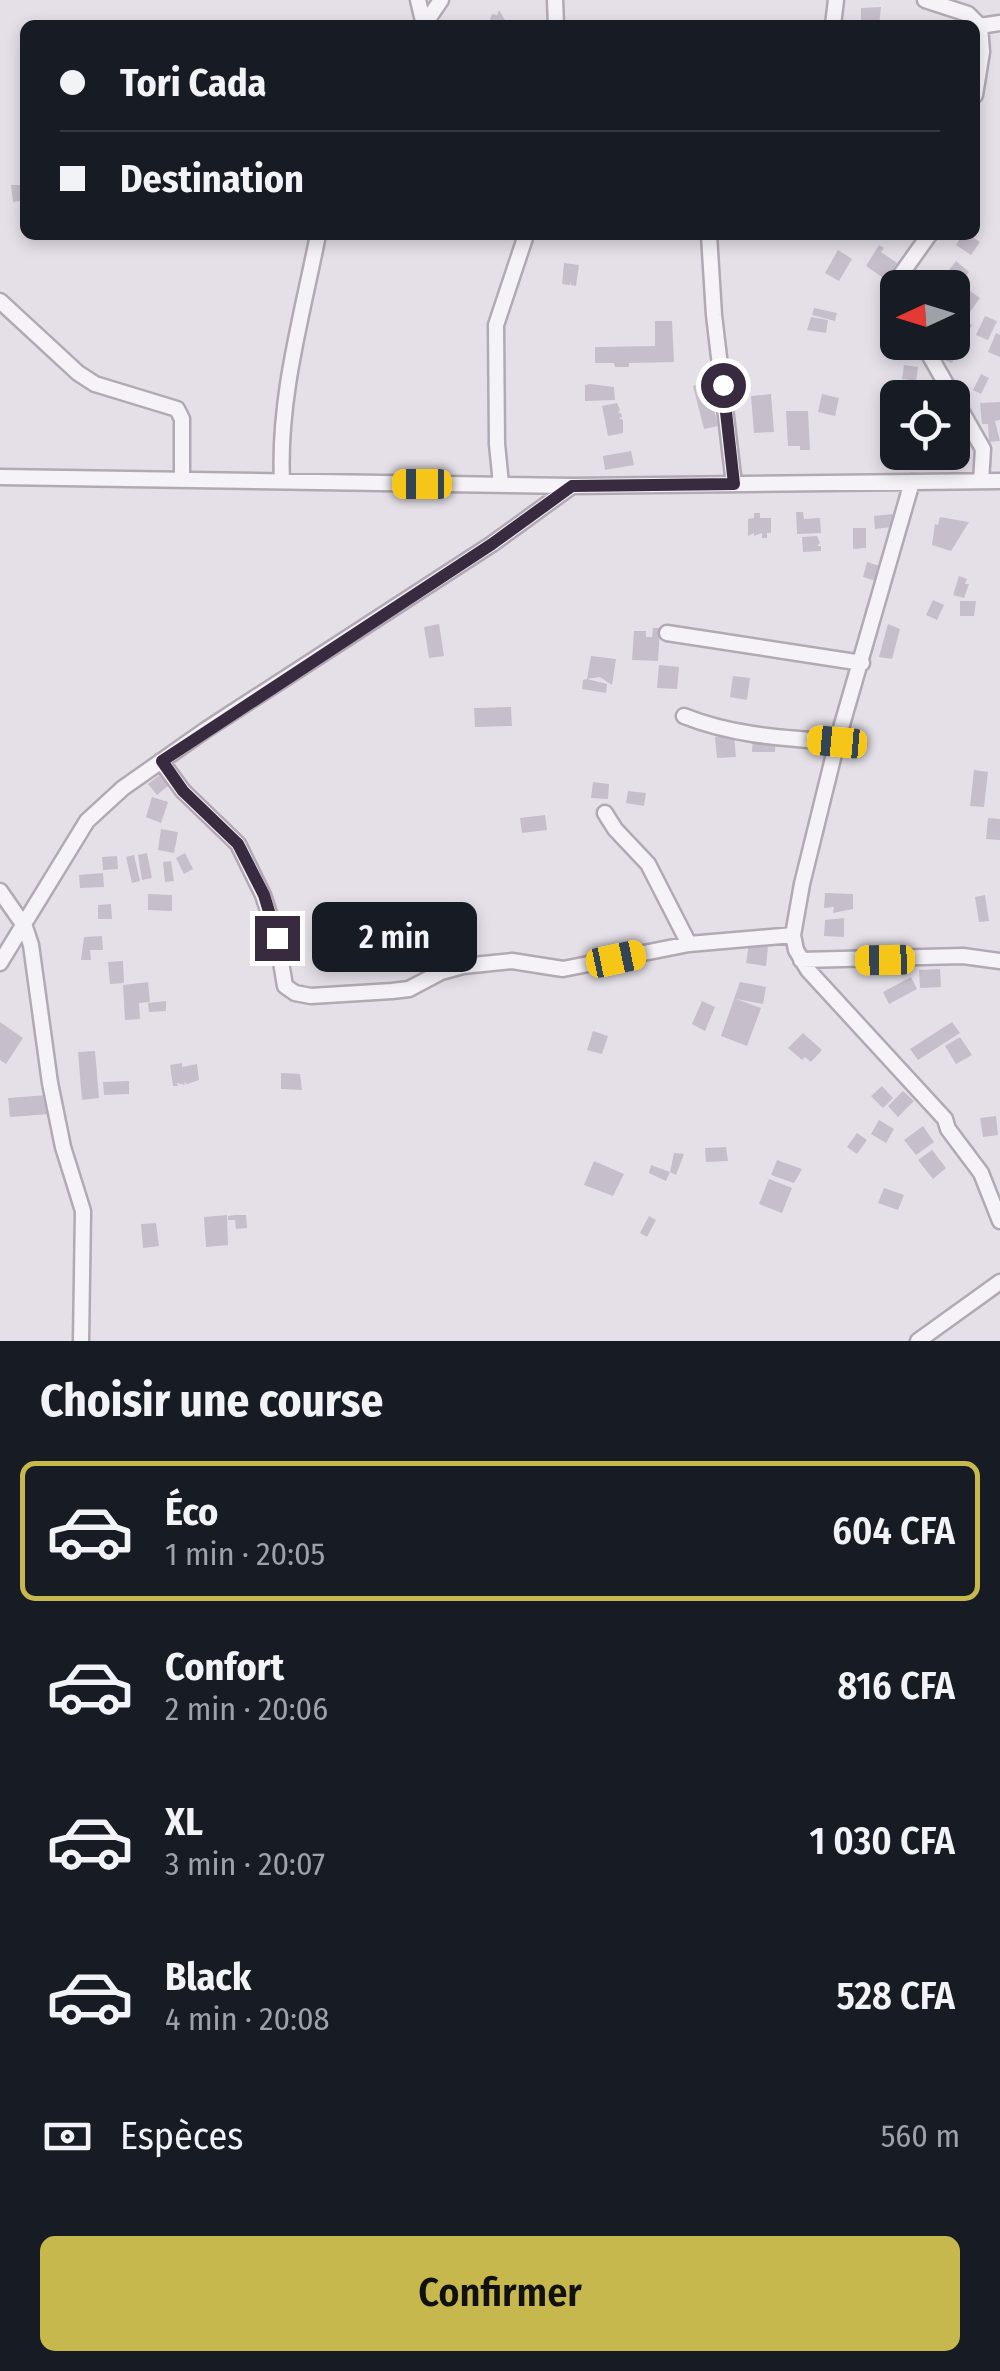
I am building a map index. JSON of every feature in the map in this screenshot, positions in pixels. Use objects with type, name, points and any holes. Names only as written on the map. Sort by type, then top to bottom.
[{"type":"street","points":[[924,0],[968,14],[974,20]]},
{"type":"street","points":[[980,64],[980,26],[1000,23]]},
{"type":"street","points":[[282,481],[280,444],[289,380],[317,240]]},
{"type":"street","points":[[501,484],[496,444],[496,325],[524,240]]},
{"type":"street","points":[[709,240],[734,484]]},
{"type":"street","points":[[904,270],[926,240]]},
{"type":"street","points":[[0,301],[86,379],[115,392],[177,409],[182,419],[182,480]]},
{"type":"street","points":[[932,360],[984,449],[981,481]]},
{"type":"street","points":[[0,478],[572,486],[1000,481]]},
{"type":"street","points":[[912,482],[837,742],[793,935],[800,960],[945,1119],[981,1172],[1000,1220]]},
{"type":"street","points":[[0,963],[88,821],[123,788],[477,554],[572,486]]},
{"type":"street","points":[[668,633],[862,662]]},
{"type":"street","points":[[684,716],[753,736],[837,742]]},
{"type":"street","points":[[162,761],[183,791],[238,844],[264,895],[285,986],[295,994],[409,989],[441,972],[463,966],[512,961],[562,969],[689,944],[793,935]]},
{"type":"street","points":[[605,813],[648,864],[689,944]]},
{"type":"street","points":[[0,891],[25,927],[31,945],[50,1084],[82,1211],[81,1341]]},
{"type":"street","points":[[800,960],[963,956],[1000,961]]},
{"type":"street","points":[[918,1341],[1000,1282]]},
{"type":"building","points":[[881,7],[880,20],[861,20],[861,8]]},
{"type":"building","points":[[499,10],[505,20],[490,20],[492,14],[497,15]]},
{"type":"building","points":[[11,185],[20,185],[20,201],[13,202]]},
{"type":"building","points":[[959,240],[980,242],[971,255],[956,245]]},
{"type":"building","points":[[879,245],[884,248],[881,252],[897,263],[892,270],[880,270],[880,276],[866,266]]},
{"type":"building","points":[[838,250],[852,259],[839,281],[825,273]]},
{"type":"building","points":[[956,261],[967,270],[949,270]]},
{"type":"building","points":[[564,263],[579,265],[576,286],[571,281],[570,285],[562,284]]},
{"type":"building","points":[[970,291],[980,298],[970,312]]},
{"type":"building","points":[[814,308],[837,313],[835,321],[812,315]]},
{"type":"building","points":[[985,316],[997,321],[988,340],[976,335]]},
{"type":"building","points":[[811,317],[828,320],[826,333],[807,330]]},
{"type":"building","points":[[655,321],[672,321],[674,362],[629,363],[629,367],[595,363],[595,347],[655,346]]},
{"type":"building","points":[[996,333],[1000,335],[1000,357],[988,352]]},
{"type":"building","points":[[904,365],[918,367],[916,380],[902,379]]},
{"type":"building","points":[[981,374],[989,378],[981,394],[973,390]]},
{"type":"building","points":[[708,383],[718,426],[704,429],[693,386]]},
{"type":"building","points":[[585,385],[614,387],[615,400],[585,401]]},
{"type":"building","points":[[771,394],[774,432],[754,433],[751,396]]},
{"type":"building","points":[[822,394],[839,398],[835,416],[818,412]]},
{"type":"building","points":[[1000,402],[1000,420],[995,421],[1000,441],[989,442],[988,424],[982,424],[980,403]]},
{"type":"building","points":[[617,403],[623,433],[608,436],[602,406]]},
{"type":"building","points":[[786,411],[808,411],[810,450],[788,446]]},
{"type":"building","points":[[631,451],[634,465],[605,470],[603,456]]},
{"type":"building","points":[[796,512],[803,512],[804,519],[820,518],[821,533],[797,534]]},
{"type":"building","points":[[754,513],[760,513],[760,518],[771,518],[767,538],[762,538],[762,533],[748,536],[748,519],[754,518]]},
{"type":"building","points":[[892,514],[893,527],[875,529],[874,516]]},
{"type":"building","points":[[940,517],[969,522],[951,551],[932,545]]},
{"type":"building","points":[[853,528],[866,528],[866,548],[853,549]]},
{"type":"building","points":[[817,536],[821,551],[803,552],[802,537]]},
{"type":"building","points":[[867,562],[880,566],[876,581],[863,577]]},
{"type":"building","points":[[959,576],[969,584],[964,598],[953,595]]},
{"type":"building","points":[[933,600],[944,605],[937,620],[926,615]]},
{"type":"building","points":[[960,601],[976,601],[974,616],[960,616]]},
{"type":"building","points":[[439,624],[444,656],[429,658],[424,627]]},
{"type":"building","points":[[888,624],[900,629],[892,659],[879,657]]},
{"type":"building","points":[[653,628],[660,628],[658,661],[632,660],[634,631],[646,631],[646,637],[652,637]]},
{"type":"building","points":[[591,656],[616,659],[612,685],[600,677],[587,679]]},
{"type":"building","points":[[659,665],[679,667],[677,689],[657,688]]},
{"type":"building","points":[[733,676],[750,678],[747,700],[730,697]]},
{"type":"building","points":[[583,680],[607,684],[606,693],[582,689]]},
{"type":"building","points":[[511,707],[512,726],[475,727],[474,708]]},
{"type":"building","points":[[734,736],[736,757],[717,758],[715,737]]},
{"type":"building","points":[[753,736],[776,737],[775,752],[752,752]]},
{"type":"building","points":[[166,770],[175,780],[157,795],[148,784]]},
{"type":"building","points":[[974,770],[988,772],[984,807],[970,806]]},
{"type":"building","points":[[593,782],[609,784],[608,799],[591,798]]},
{"type":"building","points":[[628,791],[646,793],[644,806],[626,803]]},
{"type":"building","points":[[152,797],[168,802],[161,823],[146,817]]},
{"type":"building","points":[[545,815],[547,830],[522,833],[520,818]]},
{"type":"building","points":[[988,818],[1000,819],[1000,840],[986,839]]},
{"type":"building","points":[[161,829],[178,832],[174,853],[158,850]]},
{"type":"building","points":[[147,853],[152,878],[142,880],[138,855]]},
{"type":"building","points":[[185,853],[193,869],[184,874],[176,858]]},
{"type":"building","points":[[134,855],[140,881],[132,883],[126,857]]},
{"type":"building","points":[[117,856],[118,869],[103,870],[102,857]]},
{"type":"building","points":[[171,861],[174,881],[165,882],[163,862]]},
{"type":"building","points":[[103,873],[104,887],[80,888],[79,875]]},
{"type":"building","points":[[825,893],[853,894],[853,909],[833,913],[834,907],[824,908]]},
{"type":"building","points":[[148,894],[172,895],[172,911],[148,910]]},
{"type":"building","points":[[985,895],[989,921],[979,922],[975,897]]},
{"type":"building","points":[[111,904],[112,919],[98,919],[98,905]]},
{"type":"building","points":[[844,918],[844,937],[824,936],[825,920]]},
{"type":"building","points":[[102,936],[103,950],[90,950],[91,960],[81,960],[84,937]]},
{"type":"building","points":[[749,944],[768,947],[766,966],[746,963]]},
{"type":"building","points":[[123,961],[124,983],[110,984],[108,962]]},
{"type":"building","points":[[940,969],[941,987],[920,988],[919,970]]},
{"type":"building","points":[[911,977],[917,989],[889,1004],[883,992]]},
{"type":"building","points":[[148,982],[150,1002],[139,1003],[140,1019],[125,1020],[123,985]]},
{"type":"building","points":[[740,982],[766,987],[763,1004],[736,999],[761,1008],[747,1046],[721,1036]]},
{"type":"building","points":[[166,1001],[166,1011],[149,1012],[148,1003]]},
{"type":"building","points":[[702,1001],[715,1007],[705,1031],[692,1024]]},
{"type":"building","points":[[0,1022],[23,1038],[6,1064],[0,1060]]},
{"type":"building","points":[[952,1022],[960,1033],[918,1060],[910,1049]]},
{"type":"building","points":[[593,1031],[608,1036],[602,1054],[587,1050]]},
{"type":"building","points":[[803,1033],[822,1050],[811,1062],[788,1048]]},
{"type":"building","points":[[960,1037],[972,1055],[956,1064],[945,1046]]},
{"type":"building","points":[[95,1051],[99,1098],[82,1100],[78,1052]]},
{"type":"building","points":[[182,1063],[182,1067],[197,1064],[199,1080],[173,1086],[170,1065]]},
{"type":"building","points":[[281,1073],[300,1074],[302,1090],[281,1089]]},
{"type":"building","points":[[129,1081],[129,1094],[104,1095],[103,1082]]},
{"type":"building","points":[[882,1086],[893,1098],[883,1108],[871,1096]]},
{"type":"building","points":[[903,1091],[914,1101],[898,1117],[888,1106]]},
{"type":"building","points":[[48,1095],[50,1114],[10,1117],[8,1098]]},
{"type":"building","points":[[996,1116],[998,1135],[983,1137],[980,1118]]},
{"type":"building","points":[[879,1120],[894,1129],[886,1143],[871,1134]]},
{"type":"building","points":[[923,1126],[934,1142],[916,1155],[904,1140]]},
{"type":"building","points":[[857,1133],[867,1140],[857,1154],[847,1147]]},
{"type":"building","points":[[726,1147],[728,1161],[706,1162],[705,1148]]},
{"type":"building","points":[[932,1150],[946,1168],[933,1179],[918,1160]]},
{"type":"building","points":[[674,1153],[684,1154],[676,1175],[670,1172]]},
{"type":"building","points":[[777,1160],[802,1169],[794,1183],[771,1175]]},
{"type":"building","points":[[594,1161],[624,1174],[613,1196],[584,1185]]},
{"type":"building","points":[[651,1165],[670,1172],[666,1181],[649,1173]]},
{"type":"building","points":[[769,1179],[792,1188],[782,1213],[759,1204]]},
{"type":"building","points":[[884,1188],[904,1195],[898,1210],[878,1203]]},
{"type":"building","points":[[227,1215],[228,1245],[206,1247],[204,1217]]},
{"type":"building","points":[[246,1215],[247,1228],[236,1229],[235,1220],[228,1220],[228,1216]]},
{"type":"building","points":[[649,1216],[656,1220],[647,1237],[640,1233]]},
{"type":"building","points":[[156,1223],[159,1246],[143,1248],[141,1224]]},
{"type":"route","points":[[277,938],[264,895],[238,844],[183,791],[162,761],[339,647],[572,486],[734,484],[723,385]]}]
